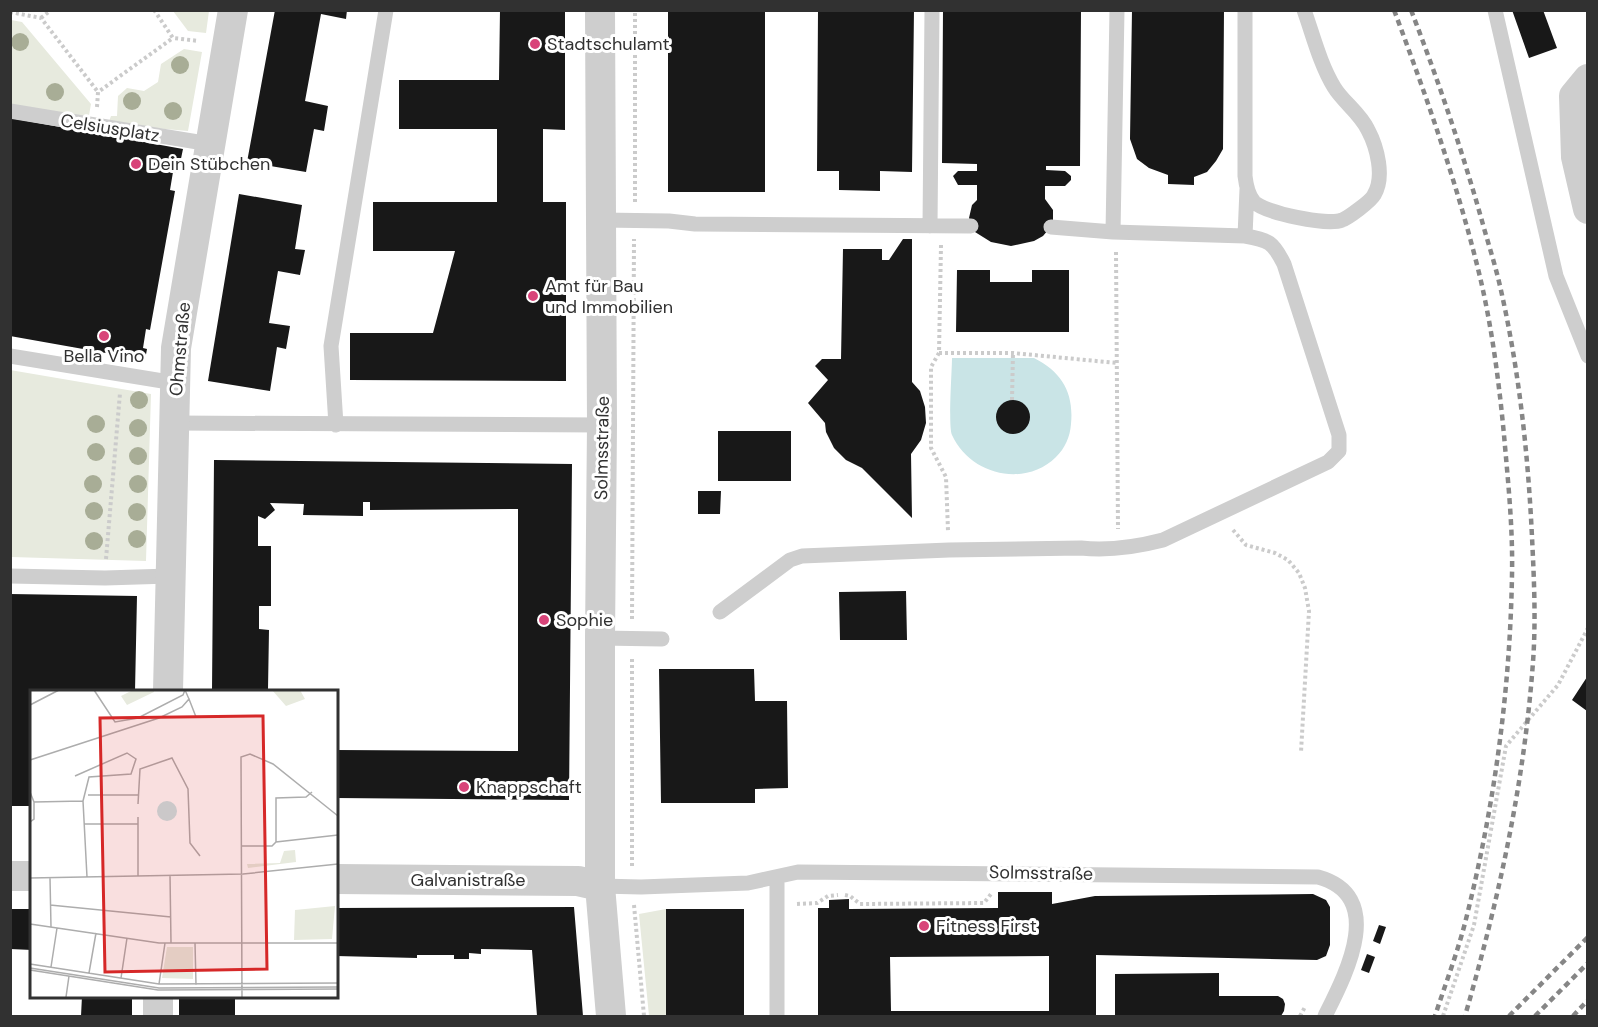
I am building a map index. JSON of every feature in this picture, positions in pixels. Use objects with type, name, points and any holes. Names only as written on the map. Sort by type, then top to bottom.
[{"type":"street","name":"Ohmstraße","points":[[168,690],[175,383],[180,321],[233,10]]},
{"type":"street","name":"Solmsstraße","points":[[600,10],[603,425],[600,886],[611,1017]]},
{"type":"street","points":[[1587,79],[1574,96],[1576,157],[1587,209]]},
{"type":"street","points":[[10,876],[30,876]]},
{"type":"street","name":"Galvanistraße","points":[[338,879],[578,881],[600,886]]},
{"type":"street","points":[[158,997],[158,1017]]},
{"type":"lane","points":[[336,425],[331,346],[386,10]]},
{"type":"lane","points":[[932,10],[936,226]]},
{"type":"lane","points":[[1114,232],[1117,10]]},
{"type":"lane","points":[[1245,10],[1245,176],[1247,189],[1245,236]]},
{"type":"lane","points":[[1247,189],[1255,202],[1265,209],[1313,220],[1341,221],[1374,197],[1380,182],[1379,164],[1368,130],[1335,88],[1327,74],[1304,10]]},
{"type":"lane","points":[[1495,10],[1556,276],[1587,356]]},
{"type":"lane","name":"Celsiusplatz","points":[[10,111],[210,144]]},
{"type":"lane","points":[[602,220],[669,221],[695,224],[971,226]]},
{"type":"lane","points":[[720,612],[790,560],[802,556],[949,550],[1081,548],[1101,550],[1145,545],[1163,540],[1328,462],[1339,451],[1338,435],[1284,264],[1275,246],[1261,238],[1245,236],[1114,232],[1052,227]]},
{"type":"lane","points":[[10,356],[175,383]]},
{"type":"lane","points":[[174,423],[603,425]]},
{"type":"lane","points":[[10,576],[105,578],[170,576]]},
{"type":"lane","points":[[600,638],[662,639]]},
{"type":"lane","name":"Solmsstraße","points":[[600,886],[748,883],[798,872],[1318,877],[1329,880],[1345,892],[1355,911],[1357,928],[1351,956],[1325,1017]]},
{"type":"lane","points":[[777,877],[777,1017]]},
{"type":"path","points":[[10,12],[41,18],[51,10]]},
{"type":"path","points":[[154,10],[173,38]]},
{"type":"path","points":[[635,10],[632,887],[644,1017]]},
{"type":"path","name":"Celsiusplatz","points":[[41,18],[98,92]]},
{"type":"path","points":[[95,126],[98,92],[173,38],[202,42]]},
{"type":"path","points":[[936,226],[939,353],[931,367],[931,448],[946,477],[949,550]]},
{"type":"path","points":[[1114,232],[1118,548]]},
{"type":"path","points":[[939,353],[1013,353],[1117,363]]},
{"type":"path","points":[[1012,400],[1013,353]]},
{"type":"path","points":[[105,578],[121,374]]},
{"type":"path","points":[[1221,513],[1246,545],[1275,553],[1288,560],[1299,573],[1305,588],[1309,611],[1301,753]]},
{"type":"path","points":[[1443,1017],[1474,925],[1506,746],[1558,685],[1587,628]]},
{"type":"path","points":[[777,904],[817,903],[828,896],[846,895],[860,904],[984,903],[997,888]]},
{"type":"path","points":[[1300,1017],[1306,1006]]},
{"type":"shaded area","points":[[173,11],[209,11],[206,33],[188,31]]},
{"type":"shaded area","points":[[11,20],[22,22],[91,104],[88,121],[11,106]]},
{"type":"shaded area","points":[[184,49],[202,52],[188,131],[108,124],[111,116],[117,116],[118,96],[127,88],[144,91],[158,82],[161,64]]},
{"type":"shaded area","points":[[10,370],[151,394],[146,561],[11,557]]},
{"type":"shaded area","points":[[666,909],[666,1016],[649,1016],[639,914]]},
{"type":"water","points":[[952,358],[1034,358],[1052,370],[1068,393],[1071,413],[1068,438],[1056,457],[1043,467],[1014,474],[999,473],[971,460],[960,449],[951,430]]},
{"type":"building","points":[[275,10],[347,10],[346,19],[321,14],[305,101],[328,106],[324,131],[314,129],[306,172],[247,162]]},
{"type":"building","points":[[500,10],[565,10],[565,130],[543,129],[543,202],[566,202],[566,381],[350,380],[350,333],[433,333],[455,251],[373,251],[373,202],[497,202],[497,129],[399,129],[399,80],[499,80]]},
{"type":"building","points":[[668,10],[765,10],[765,192],[668,192]]},
{"type":"building","points":[[818,10],[914,10],[912,172],[880,171],[880,191],[839,190],[839,171],[817,171]]},
{"type":"building","points":[[943,10],[1081,10],[1080,166],[1046,166],[1046,170],[1065,171],[1071,176],[1071,180],[1065,186],[1045,186],[1045,199],[1053,210],[1053,224],[1043,236],[1034,241],[1011,246],[991,242],[975,232],[969,218],[972,205],[977,200],[977,185],[958,185],[953,176],[958,171],[977,171],[977,164],[942,163]]},
{"type":"building","points":[[1132,10],[1224,10],[1223,149],[1207,172],[1194,177],[1194,185],[1168,184],[1168,175],[1149,168],[1137,159],[1130,139]]},
{"type":"building","points":[[1512,10],[1543,10],[1557,48],[1529,58]]},
{"type":"building","points":[[10,118],[183,149],[178,173],[173,172],[170,190],[175,191],[150,330],[146,329],[143,348],[147,349],[145,360],[10,336]]},
{"type":"building","points":[[239,194],[302,205],[295,249],[305,250],[300,275],[278,271],[269,323],[290,326],[286,349],[277,347],[270,391],[208,381]]},
{"type":"building","points":[[903,239],[912,239],[912,382],[920,391],[925,407],[926,423],[921,440],[911,454],[912,518],[862,468],[846,460],[834,448],[826,432],[825,423],[808,403],[828,380],[815,366],[822,359],[841,359],[843,249],[882,249],[882,260],[889,260]]},
{"type":"building","points":[[957,270],[990,270],[990,282],[1032,282],[1032,270],[1069,270],[1069,332],[956,332]]},
{"type":"building","points":[[1013,400],[1025,405],[1030,417],[1025,429],[1013,434],[1001,429],[996,417],[1001,405]]},
{"type":"building","points":[[718,431],[791,431],[791,481],[718,481]]},
{"type":"building","points":[[214,460],[572,464],[569,800],[338,798],[338,750],[518,751],[518,509],[370,510],[370,502],[363,502],[363,516],[303,515],[304,504],[270,503],[275,510],[265,519],[258,516],[258,546],[271,546],[271,606],[259,606],[259,629],[269,630],[268,689],[212,690]]},
{"type":"building","points":[[698,491],[721,491],[720,514],[698,514]]},
{"type":"building","points":[[906,591],[907,640],[840,640],[839,592]]},
{"type":"building","points":[[10,594],[137,596],[135,690],[30,690],[30,806],[10,806]]},
{"type":"building","points":[[659,669],[754,669],[755,701],[787,701],[788,788],[755,789],[755,803],[661,803]]},
{"type":"building","points":[[1587,677],[1587,711],[1572,700]]},
{"type":"building","points":[[998,892],[1052,892],[1052,904],[1095,896],[1313,894],[1326,900],[1330,907],[1330,945],[1326,956],[1317,960],[1096,955],[1096,1016],[818,1016],[818,908],[829,908],[829,900],[849,899],[849,909],[998,908]],"holes":[[[1049,956],[1049,1011],[891,1011],[890,957]]]},
{"type":"building","points":[[574,907],[583,1016],[537,1016],[532,950],[481,949],[481,954],[469,953],[469,959],[454,959],[454,955],[417,955],[417,958],[338,956],[338,908]]},
{"type":"building","points":[[10,909],[30,909],[30,950],[10,949]]},
{"type":"building","points":[[666,909],[744,909],[744,1016],[666,1016]]},
{"type":"building","points":[[1379,925],[1386,927],[1380,944],[1373,941]]},
{"type":"building","points":[[1367,954],[1375,957],[1369,973],[1361,970]]},
{"type":"building","points":[[1219,973],[1219,996],[1278,996],[1285,1004],[1281,1016],[1115,1016],[1115,974]]},
{"type":"building","points":[[82,997],[132,997],[132,1016],[81,1016]]},
{"type":"building","points":[[179,997],[235,997],[235,1016],[179,1016]]},
{"type":"railway","points":[[1394,10],[1441,142],[1480,277],[1492,335],[1500,395],[1512,540],[1508,663],[1492,794],[1465,923],[1435,1016]]},
{"type":"railway","points":[[1411,10],[1458,141],[1500,286],[1522,411],[1532,537],[1534,647],[1523,753],[1499,885],[1465,1016]]},
{"type":"railway","points":[[1509,1016],[1588,937]]},
{"type":"railway","points":[[1535,1016],[1588,963]]},
{"type":"railway","points":[[1573,1016],[1588,1000]]},
{"type":"place","name":"Stadtschulamt","points":[[535,44]]},
{"type":"place","name":"Dein Stübchen","points":[[136,164]]},
{"type":"place","name":"Amt für Bau und Immobilien","points":[[533,296]]},
{"type":"place","name":"Bella Vino","points":[[104,336]]},
{"type":"place","name":"Sophie","points":[[544,620]]},
{"type":"place","name":"Knappschaft","points":[[464,787]]},
{"type":"place","name":"Fitness First","points":[[924,926]]}]
